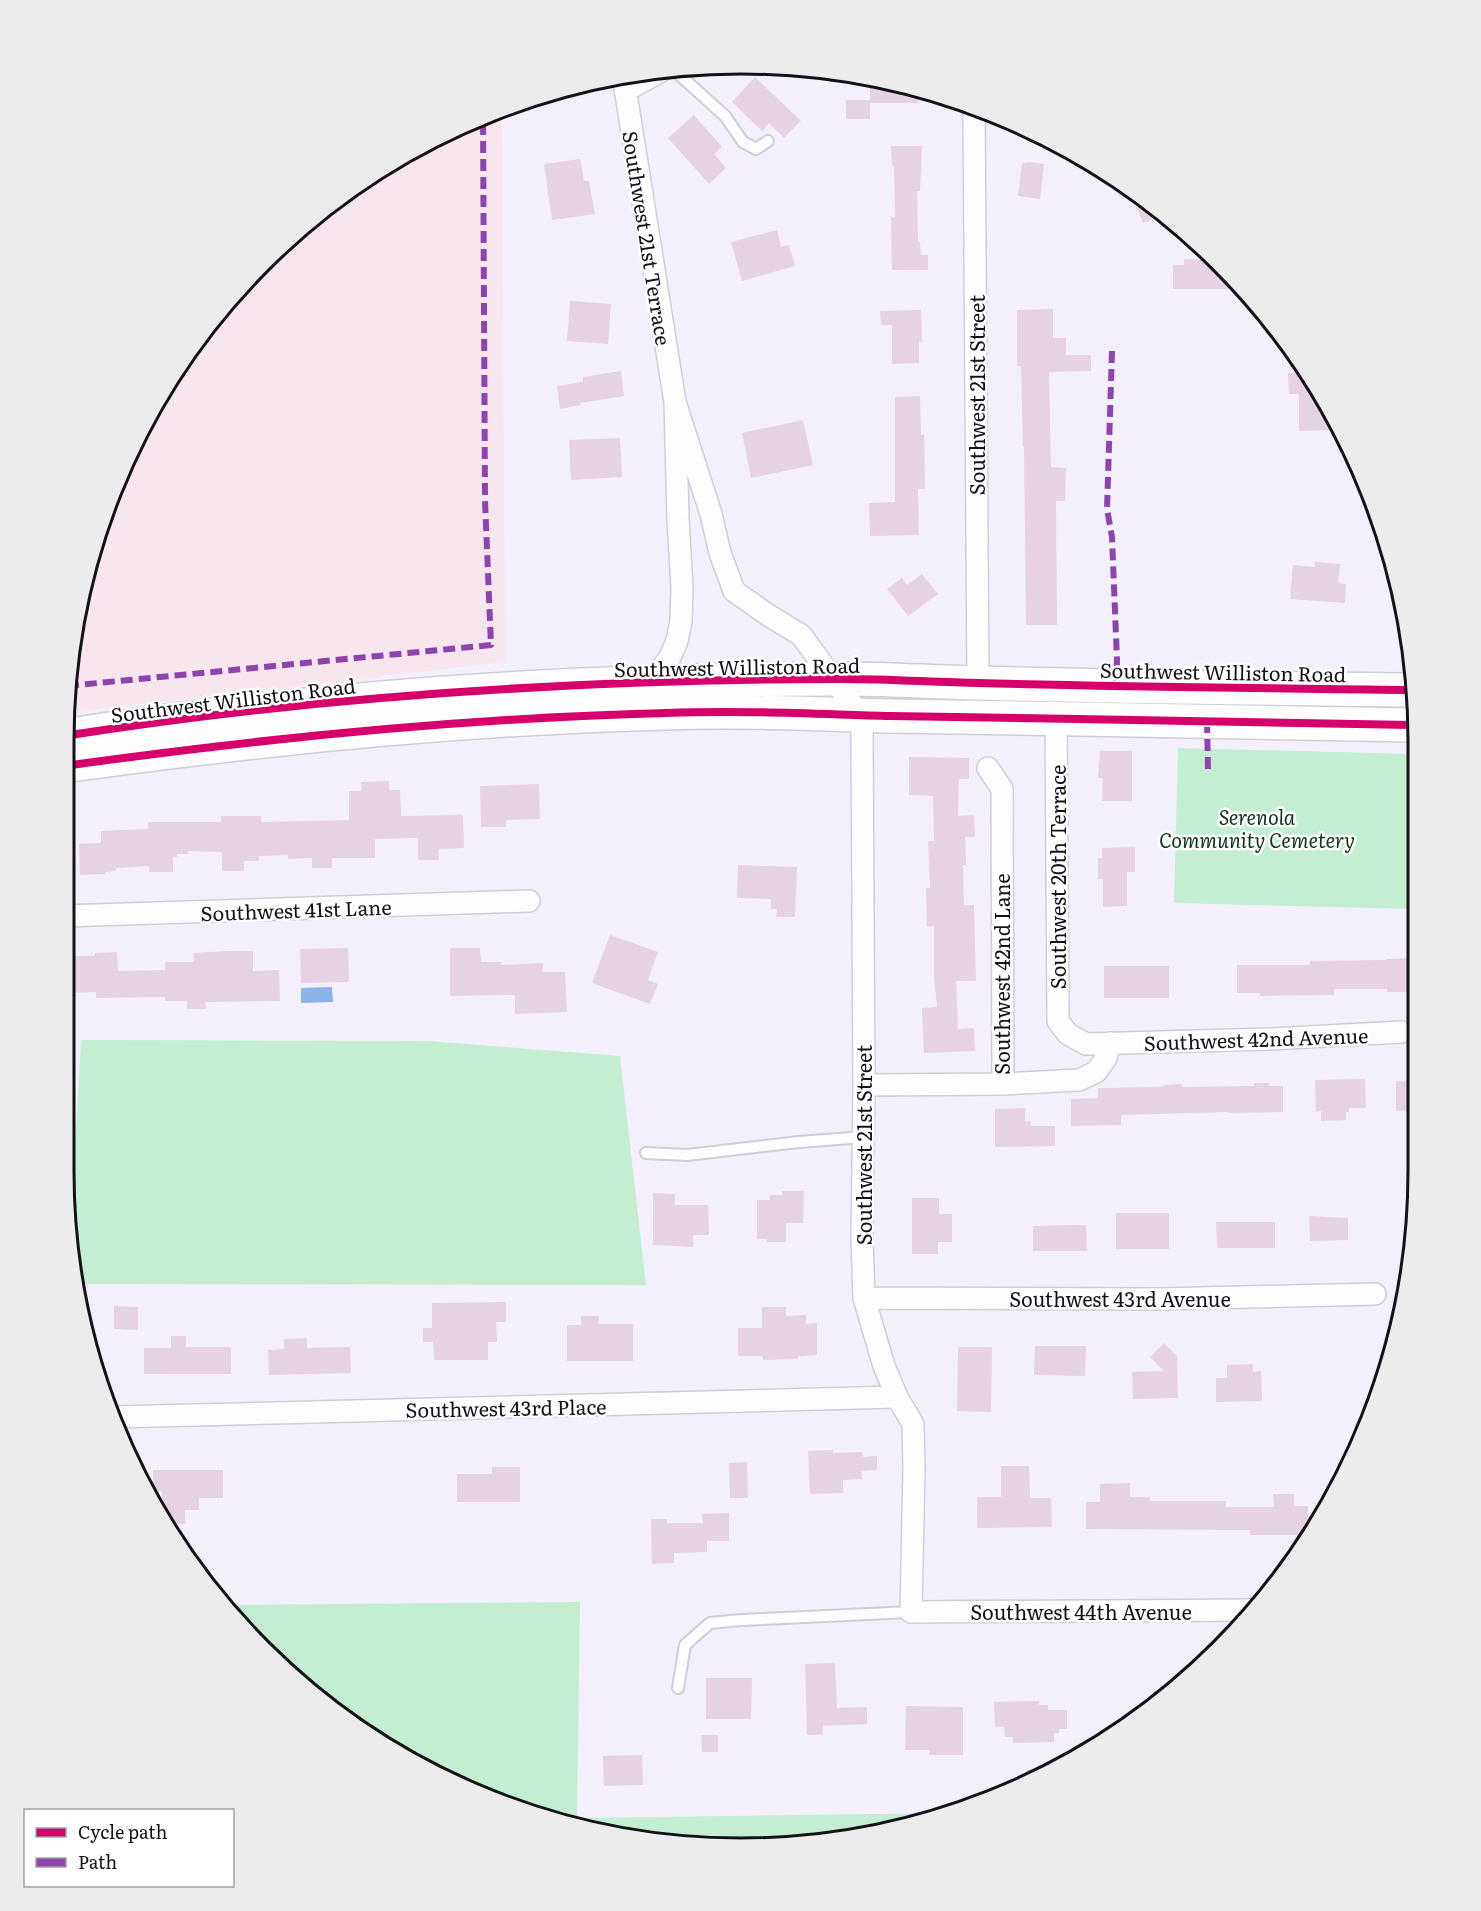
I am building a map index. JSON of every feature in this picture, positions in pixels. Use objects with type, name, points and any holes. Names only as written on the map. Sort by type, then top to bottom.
[{"type":"highway","name":"Southwest Williston Road","points":[[74,735],[327,703],[536,687],[652,682],[832,679],[978,684],[1405,690]]},
{"type":"highway","points":[[74,765],[331,734],[465,723],[666,712],[749,711],[1407,725]]},
{"type":"street","name":"Southwest 21st Terrace","points":[[624,84],[675,402],[682,587],[681,621],[677,641],[670,657],[652,682]]},
{"type":"street","name":"Southwest 21st Street","points":[[974,116],[978,684]]},
{"type":"street","name":"Southwest 21st Terrace","points":[[675,402],[711,514],[720,553],[734,591],[801,635],[818,655],[832,679]]},
{"type":"street","points":[[832,679],[859,714]]},
{"type":"street","name":"Southwest 21st Street","points":[[859,714],[862,733],[864,1298],[884,1366],[913,1425],[911,1612]]},
{"type":"street","name":"Southwest 20th Terrace","points":[[1056,717],[1058,1021],[1068,1034]]},
{"type":"street","name":"Southwest 42nd Lane","points":[[864,1085],[1003,1084],[1002,789],[988,768]]},
{"type":"street","name":"Southwest 41st Lane","points":[[74,916],[529,901]]},
{"type":"street","name":"Southwest 42nd Avenue","points":[[1068,1034],[1086,1044],[1268,1039],[1402,1032]]},
{"type":"street","points":[[1003,1084],[1079,1080],[1096,1072],[1106,1058],[1110,1043]]},
{"type":"street","name":"Southwest 43rd Avenue","points":[[864,1298],[1158,1299],[1375,1294]]},
{"type":"street","name":"Southwest 43rd Place","points":[[121,1417],[897,1396]]},
{"type":"street","name":"Southwest 44th Avenue","points":[[911,1612],[1242,1610]]},
{"type":"lane","points":[[681,76],[725,116],[748,146],[756,149],[768,141]]},
{"type":"lane","points":[[646,1153],[687,1155],[864,1137]]},
{"type":"lane","points":[[678,1688],[686,1645],[710,1623],[911,1612]]},
{"type":"shaded area","points":[[502,118],[505,662],[75,712],[79,653],[86,610],[109,526],[142,445],[186,370],[211,334],[269,269],[334,211],[407,163],[445,142]]},
{"type":"green space","name":"Serenola Community Cemetery","points":[[1178,748],[1408,754],[1408,909],[1174,903]]},
{"type":"green space","points":[[81,1040],[428,1041],[620,1056],[646,1285],[83,1284],[75,1214],[75,1147]]},
{"type":"green space","points":[[580,1602],[577,1817],[485,1787],[407,1748],[334,1700],[269,1642],[235,1605]]},
{"type":"green space","points":[[918,1813],[871,1825],[828,1832],[740,1838],[653,1832],[580,1818]]},
{"type":"water","points":[[332,987],[333,1002],[301,1003],[301,988]]},
{"type":"building","points":[[755,77],[801,121],[784,138],[769,123],[762,131],[732,102]]},
{"type":"building","points":[[870,86],[918,98],[918,103],[870,103]]},
{"type":"building","points":[[846,100],[870,100],[870,119],[846,119]]},
{"type":"building","points":[[694,115],[722,147],[714,154],[726,168],[709,184],[668,138]]},
{"type":"building","points":[[891,146],[922,146],[920,191],[917,191],[918,242],[920,242],[921,255],[928,255],[928,270],[892,270],[891,217],[895,217],[894,166],[892,166]]},
{"type":"building","points":[[580,159],[584,181],[589,181],[595,214],[552,220],[544,164]]},
{"type":"building","points":[[1022,163],[1044,164],[1040,199],[1018,196]]},
{"type":"building","points":[[1135,202],[1155,218],[1143,223]]},
{"type":"building","points":[[777,230],[781,247],[789,245],[795,266],[742,281],[731,242]]},
{"type":"building","points":[[1184,259],[1202,260],[1231,289],[1173,289],[1173,265],[1184,265]]},
{"type":"building","points":[[570,301],[611,304],[608,344],[567,341]]},
{"type":"building","points":[[1053,309],[1053,338],[1066,338],[1066,355],[1091,355],[1091,371],[1049,372],[1051,467],[1066,468],[1065,501],[1056,501],[1057,625],[1026,625],[1024,447],[1021,366],[1017,366],[1017,310]]},
{"type":"building","points":[[921,310],[922,342],[919,342],[919,363],[892,364],[892,325],[881,325],[880,311]]},
{"type":"building","points":[[621,371],[624,396],[580,403],[581,405],[560,409],[557,386],[583,382],[583,377]]},
{"type":"building","points":[[1288,373],[1297,373],[1331,430],[1299,431],[1299,394],[1289,394]]},
{"type":"building","points":[[920,396],[921,435],[924,435],[925,489],[918,489],[919,535],[870,536],[869,503],[895,502],[895,397]]},
{"type":"building","points":[[803,420],[813,465],[751,478],[742,433]]},
{"type":"building","points":[[620,438],[622,477],[571,480],[569,440]]},
{"type":"building","points":[[1315,562],[1340,564],[1338,583],[1346,584],[1345,603],[1290,599],[1293,565],[1315,567]]},
{"type":"building","points":[[922,574],[938,594],[908,616],[887,589],[902,578],[907,585]]},
{"type":"building","points":[[1100,751],[1132,751],[1132,801],[1102,801],[1103,778],[1098,778]]},
{"type":"building","points":[[909,757],[969,758],[969,779],[959,779],[958,816],[974,815],[975,837],[965,837],[966,865],[963,865],[964,905],[974,905],[976,981],[956,981],[958,1029],[974,1028],[975,1051],[924,1053],[922,1008],[937,1007],[934,978],[934,926],[927,927],[926,888],[930,888],[928,841],[934,841],[933,796],[909,795]]},
{"type":"building","points":[[389,781],[389,790],[400,790],[401,816],[463,815],[464,848],[439,849],[439,860],[418,860],[418,838],[375,839],[375,858],[332,858],[332,868],[312,868],[312,858],[288,859],[288,855],[259,856],[259,861],[244,861],[244,871],[222,871],[222,852],[188,851],[188,854],[177,854],[177,857],[173,857],[173,872],[149,872],[149,866],[116,868],[116,871],[105,872],[105,874],[80,875],[79,844],[101,843],[101,831],[148,829],[148,822],[221,822],[221,816],[261,816],[261,822],[349,820],[349,791],[361,791],[361,782]]},
{"type":"building","points":[[539,784],[540,819],[506,820],[506,827],[481,827],[480,786]]},
{"type":"building","points":[[1135,847],[1135,872],[1127,872],[1127,906],[1103,907],[1103,879],[1098,879],[1098,858],[1102,858],[1102,848]]},
{"type":"building","points":[[738,865],[797,867],[795,917],[776,917],[777,909],[771,909],[771,899],[737,898]]},
{"type":"building","points":[[610,935],[658,952],[648,980],[658,984],[650,1004],[592,983]]},
{"type":"building","points":[[348,948],[349,982],[301,983],[300,949]]},
{"type":"building","points":[[450,948],[480,948],[481,962],[501,962],[501,965],[543,963],[543,972],[565,972],[567,1012],[515,1014],[515,995],[450,996]]},
{"type":"building","points":[[253,951],[253,971],[279,970],[280,1001],[205,1002],[206,1009],[187,1009],[187,1001],[165,1001],[165,997],[96,998],[96,992],[74,993],[74,956],[95,956],[95,953],[117,952],[118,971],[165,970],[165,962],[194,962],[193,953]]},
{"type":"building","points":[[1408,958],[1408,992],[1387,992],[1387,989],[1334,989],[1334,995],[1260,996],[1260,993],[1237,993],[1237,965],[1310,965],[1310,961]]},
{"type":"building","points":[[1104,966],[1169,966],[1169,998],[1104,998]]},
{"type":"building","points":[[1365,1079],[1366,1108],[1349,1108],[1349,1112],[1346,1112],[1346,1120],[1321,1121],[1321,1111],[1316,1112],[1315,1080]]},
{"type":"building","points":[[1396,1081],[1408,1081],[1408,1111],[1396,1111]]},
{"type":"building","points":[[1254,1083],[1283,1086],[1283,1112],[1121,1115],[1121,1125],[1071,1126],[1071,1099],[1098,1098],[1098,1088],[1163,1087],[1163,1085],[1182,1084],[1182,1087],[1254,1086]]},
{"type":"building","points":[[1025,1108],[1025,1121],[1031,1121],[1031,1126],[1055,1126],[1055,1146],[995,1147],[995,1109]]},
{"type":"building","points":[[782,1191],[804,1191],[803,1223],[786,1223],[786,1242],[767,1242],[767,1239],[757,1239],[757,1200],[770,1200],[770,1195],[782,1195]]},
{"type":"building","points":[[653,1193],[675,1194],[675,1205],[708,1205],[709,1235],[693,1235],[693,1247],[653,1245]]},
{"type":"building","points":[[912,1198],[939,1198],[939,1214],[952,1214],[952,1242],[938,1242],[938,1254],[912,1254]]},
{"type":"building","points":[[1116,1213],[1169,1213],[1169,1249],[1116,1249]]},
{"type":"building","points":[[1309,1216],[1348,1218],[1348,1240],[1310,1241]]},
{"type":"building","points":[[1216,1222],[1275,1222],[1275,1248],[1217,1248]]},
{"type":"building","points":[[1086,1225],[1087,1251],[1033,1251],[1033,1226]]},
{"type":"building","points":[[506,1302],[506,1322],[496,1322],[497,1342],[488,1342],[488,1360],[434,1360],[433,1342],[423,1342],[423,1328],[432,1328],[432,1303]]},
{"type":"building","points":[[114,1306],[138,1307],[138,1330],[114,1329]]},
{"type":"building","points":[[762,1307],[786,1307],[786,1316],[806,1315],[806,1324],[817,1323],[817,1355],[798,1356],[798,1359],[763,1360],[762,1356],[738,1356],[738,1328],[762,1328]]},
{"type":"building","points":[[581,1316],[599,1316],[599,1324],[633,1324],[633,1361],[567,1361],[567,1325],[581,1325]]},
{"type":"building","points":[[171,1336],[186,1336],[186,1347],[231,1347],[231,1374],[144,1374],[144,1348],[171,1348]]},
{"type":"building","points":[[307,1338],[307,1348],[350,1347],[351,1373],[269,1375],[268,1350],[284,1349],[284,1339]]},
{"type":"building","points":[[1164,1343],[1177,1356],[1178,1398],[1133,1399],[1132,1372],[1164,1371],[1150,1357]]},
{"type":"building","points":[[1035,1346],[1086,1346],[1085,1376],[1034,1375]]},
{"type":"building","points":[[958,1347],[992,1347],[991,1412],[957,1411]]},
{"type":"building","points":[[1253,1364],[1253,1372],[1261,1371],[1262,1401],[1216,1402],[1216,1378],[1227,1378],[1227,1365]]},
{"type":"building","points":[[833,1450],[833,1453],[862,1452],[863,1457],[877,1456],[877,1470],[861,1471],[862,1479],[843,1480],[843,1493],[810,1494],[808,1451]]},
{"type":"building","points":[[747,1462],[748,1498],[730,1498],[729,1463]]},
{"type":"building","points":[[1001,1466],[1029,1466],[1030,1498],[1051,1498],[1052,1527],[977,1528],[977,1497],[1001,1497]]},
{"type":"building","points":[[492,1467],[520,1467],[520,1502],[457,1502],[457,1474],[492,1474]]},
{"type":"building","points":[[153,1470],[223,1470],[223,1498],[199,1498],[199,1510],[185,1510],[185,1524],[175,1524],[162,1502],[162,1491],[156,1491],[153,1486]]},
{"type":"building","points":[[1130,1483],[1130,1497],[1150,1497],[1150,1501],[1226,1501],[1226,1507],[1274,1507],[1273,1494],[1294,1494],[1294,1506],[1308,1506],[1308,1520],[1299,1535],[1250,1535],[1250,1530],[1086,1529],[1086,1502],[1100,1502],[1100,1484]]},
{"type":"building","points":[[729,1513],[729,1541],[707,1541],[707,1552],[674,1553],[674,1563],[652,1564],[651,1519],[667,1519],[667,1523],[703,1523],[702,1514]]},
{"type":"building","points":[[835,1663],[837,1708],[867,1707],[867,1724],[823,1726],[823,1735],[807,1735],[805,1664]]},
{"type":"building","points":[[706,1678],[752,1678],[751,1719],[706,1719]]},
{"type":"building","points":[[1039,1701],[1039,1705],[1048,1705],[1048,1710],[1067,1710],[1067,1729],[1059,1729],[1059,1733],[1054,1733],[1054,1742],[1013,1743],[1013,1737],[1005,1737],[1004,1727],[995,1727],[994,1702]]},
{"type":"building","points":[[906,1706],[963,1707],[963,1755],[929,1755],[930,1750],[905,1750]]},
{"type":"building","points":[[701,1735],[718,1735],[718,1752],[702,1752]]},
{"type":"building","points":[[642,1755],[643,1785],[604,1786],[603,1756]]},
{"type":"marked path","points":[[76,685],[491,645],[485,501],[483,125]]},
{"type":"marked path","points":[[1112,351],[1107,509],[1112,537],[1116,685]]},
{"type":"marked path","points":[[1207,721],[1208,769]]},
{"type":"cycle path","points":[[74,735],[254,710],[350,701],[445,693],[637,683],[847,679],[1087,686],[1405,690]]},
{"type":"cycle path","points":[[74,765],[364,731],[515,719],[694,712],[1407,725]]}]
